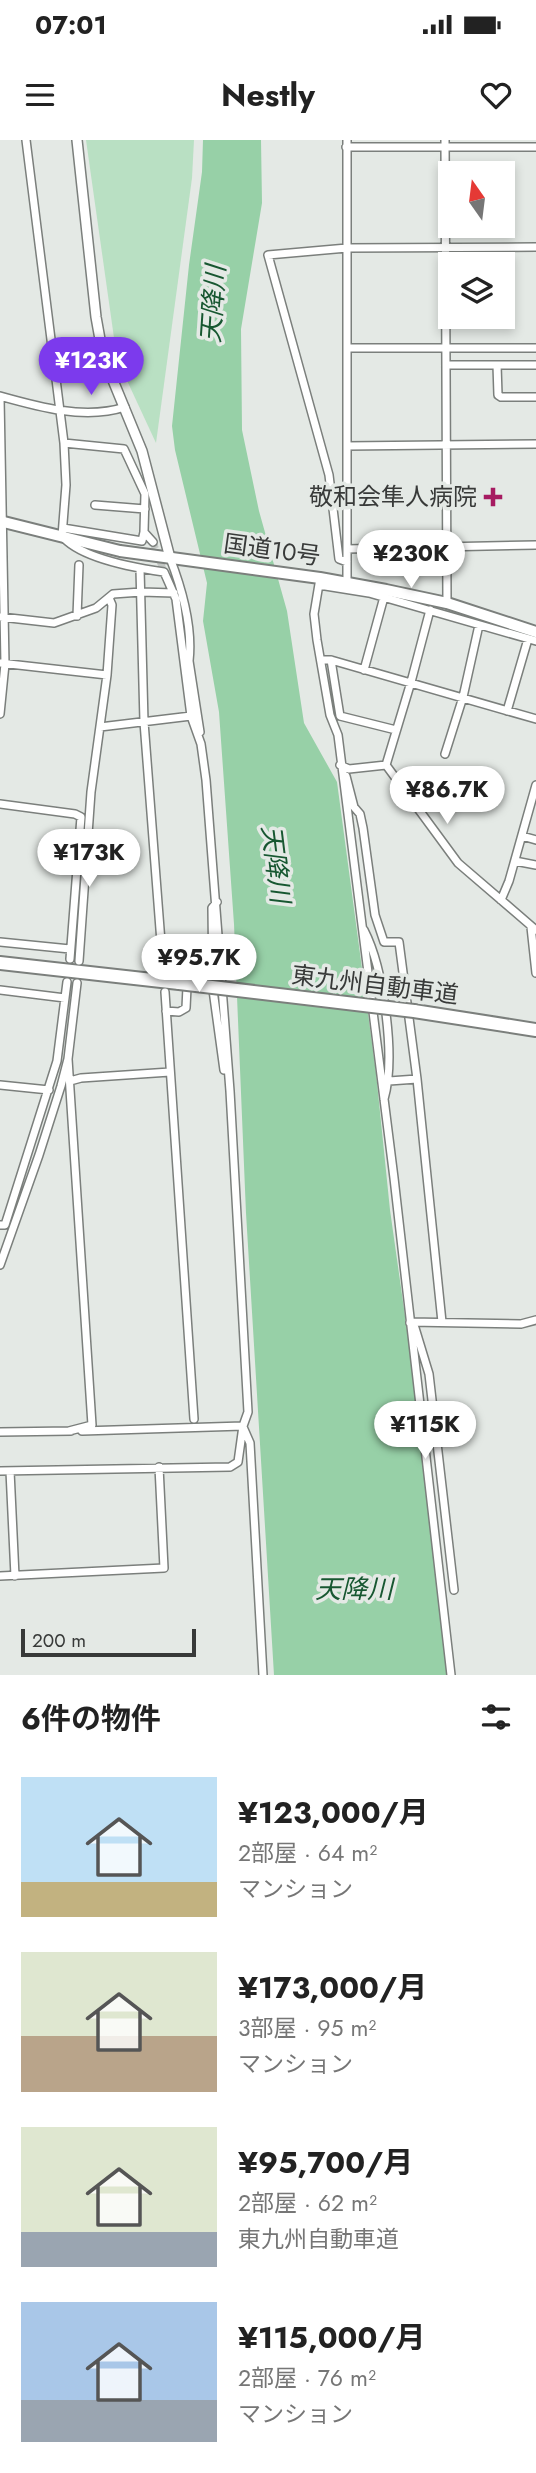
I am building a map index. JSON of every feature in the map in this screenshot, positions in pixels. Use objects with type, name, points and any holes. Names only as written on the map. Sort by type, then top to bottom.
[{"type":"highway","name":"国道10号","points":[[1,521],[62,532],[120,551],[316,580],[347,582],[447,603],[533,637]]},
{"type":"highway","name":"東九州自動車道","points":[[0,963],[414,1011],[536,1030]]},
{"type":"street","points":[[26,140],[64,443],[66,485],[62,532],[70,546],[140,569],[164,572],[174,593],[191,716],[201,744]]},
{"type":"street","points":[[0,1471],[236,1465],[248,1403],[217,902],[183,598],[125,407],[108,370],[99,341],[77,140]]},
{"type":"street","points":[[347,582],[347,144],[536,147]]},
{"type":"street","points":[[445,144],[447,603]]},
{"type":"street","points":[[347,562],[339,559],[329,475],[268,255],[347,248],[536,247]]},
{"type":"street","points":[[347,348],[536,348]]},
{"type":"street","points":[[446,365],[536,365]]},
{"type":"street","points":[[497,365],[498,396],[536,397]]},
{"type":"street","points":[[0,714],[3,663],[0,397],[60,411],[114,411],[125,407]]},
{"type":"street","points":[[62,532],[142,541],[149,493],[124,449],[64,443]]},
{"type":"street","points":[[347,446],[536,444]]},
{"type":"street","points":[[95,505],[145,509]]},
{"type":"street","points":[[144,531],[153,542]]},
{"type":"street","points":[[347,549],[536,545]]},
{"type":"street","points":[[77,616],[79,565]]},
{"type":"street","points":[[140,569],[144,722],[163,965],[183,964],[187,987],[186,1008],[178,1012],[166,1011]]},
{"type":"street","points":[[451,1675],[338,735],[330,715],[314,614],[316,580],[479,625],[533,637],[507,711]]},
{"type":"street","points":[[2,617],[54,623],[96,608],[113,594],[174,593]]},
{"type":"street","points":[[364,670],[384,597]]},
{"type":"street","points":[[0,942],[70,955],[79,960],[91,792],[107,675],[112,605],[109,598]]},
{"type":"street","points":[[178,616],[183,598]]},
{"type":"street","points":[[386,765],[430,610]]},
{"type":"street","points":[[479,625],[505,624]]},
{"type":"street","points":[[445,754],[463,697],[479,625]]},
{"type":"street","points":[[322,660],[331,660],[411,682],[536,719]]},
{"type":"street","points":[[331,660],[340,716],[396,730]]},
{"type":"street","points":[[3,663],[107,675]]},
{"type":"street","points":[[100,727],[191,716]]},
{"type":"street","points":[[340,765],[349,769],[386,765]]},
{"type":"street","points":[[386,765],[458,863],[533,928],[536,973]]},
{"type":"street","points":[[342,774],[347,777],[354,807],[360,814],[374,915],[384,942],[399,942],[442,1322]]},
{"type":"street","points":[[501,901],[536,785]]},
{"type":"street","points":[[0,804],[81,817],[70,955]]},
{"type":"street","points":[[522,836],[536,840]]},
{"type":"street","points":[[515,861],[536,865]]},
{"type":"street","points":[[360,923],[372,947],[382,991],[389,1081],[383,1103]]},
{"type":"street","points":[[0,1225],[5,1225],[57,1061],[67,982]]},
{"type":"street","points":[[0,1265],[39,1155],[68,1059],[77,983]]},
{"type":"street","points":[[0,990],[65,998]]},
{"type":"street","points":[[165,992],[194,1419]]},
{"type":"street","points":[[68,1059],[92,1425],[69,1431]]},
{"type":"street","points":[[70,1081],[170,1072]]},
{"type":"street","points":[[389,1081],[416,1079]]},
{"type":"street","points":[[0,1085],[49,1090]]},
{"type":"street","points":[[410,1322],[522,1324],[536,1320]]},
{"type":"street","points":[[410,1322],[415,1328],[429,1374],[454,1590]]},
{"type":"street","points":[[0,1432],[243,1426]]},
{"type":"street","points":[[243,1426],[250,1443],[263,1675]]},
{"type":"street","points":[[0,1576],[164,1568],[159,1467]]},
{"type":"street","points":[[10,1471],[15,1576]]},
{"type":"shaded area","points":[[86,140],[194,140],[192,178],[156,443],[117,359]]},
{"type":"water","name":"天降川","points":[[203,140],[261,140],[262,203],[241,329],[242,430],[259,511],[287,611],[304,723],[337,782],[376,1073],[390,1210],[419,1415],[450,1675],[274,1675],[246,1213],[234,924],[219,712],[203,621],[207,583],[175,450],[172,426],[202,172]]},
{"type":"tunnel","points":[[153,542],[164,572]]},
{"type":"place","name":"敬和会隼人病院","points":[[493,497]]}]
